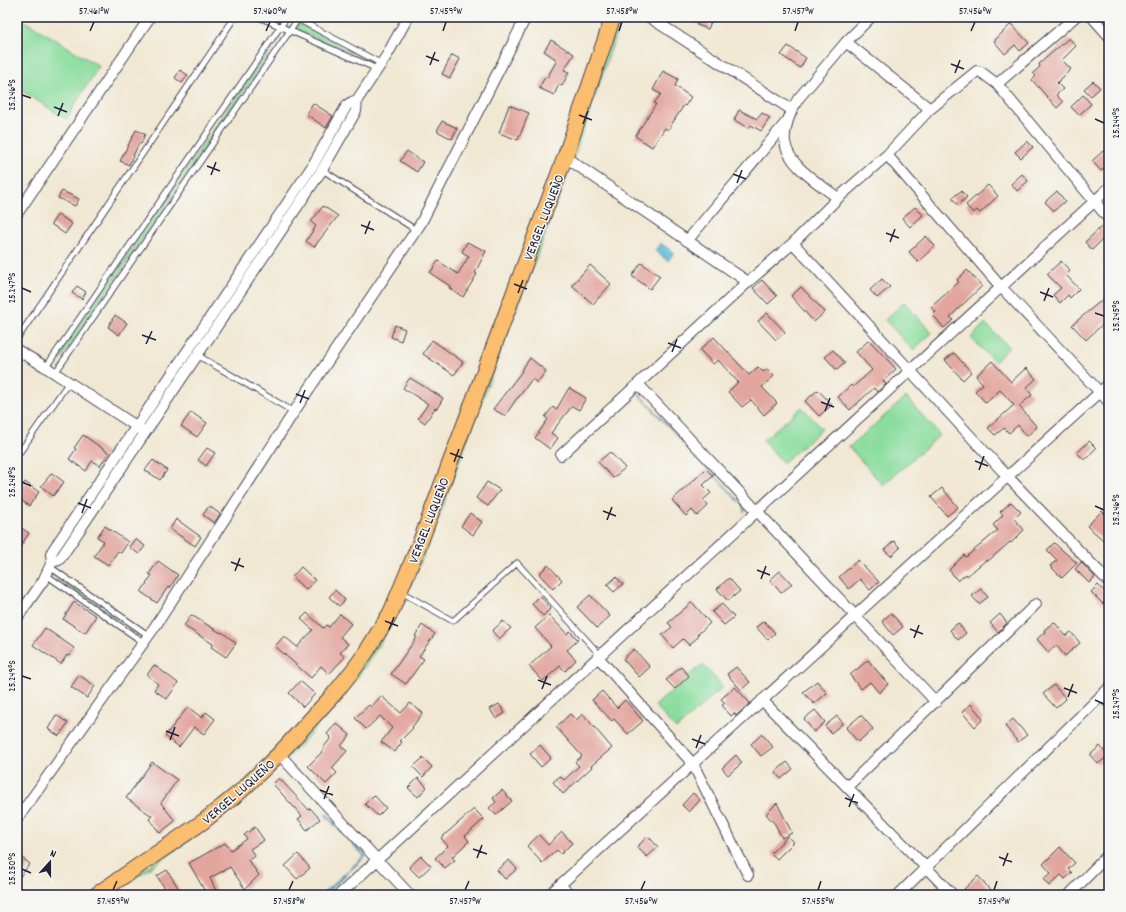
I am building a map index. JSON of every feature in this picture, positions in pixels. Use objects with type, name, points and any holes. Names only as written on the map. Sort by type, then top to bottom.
[{"type":"main road","name":"VERGEL LUQUEÑO","points":[[96,895],[204,821],[241,790],[279,754],[334,694],[365,654],[391,612],[421,540],[565,157],[614,17]]},
{"type":"street","points":[[17,214],[150,17]]},
{"type":"street","points":[[49,568],[62,556],[198,355],[318,167],[347,105],[357,100],[380,66],[408,17]]},
{"type":"street","points":[[17,819],[146,639],[294,412],[416,230],[526,17]]},
{"type":"street","points":[[649,17],[792,110]]},
{"type":"street","points":[[838,198],[791,159],[787,151],[785,140],[788,120],[798,99],[846,42],[871,17]]},
{"type":"street","points":[[998,84],[1075,17]]},
{"type":"street","points":[[1092,17],[1109,36]]},
{"type":"street","points":[[846,42],[930,109]]},
{"type":"street","points":[[560,455],[748,282],[793,243],[838,198],[887,155],[930,109],[977,71],[981,72],[998,84],[1109,219]]},
{"type":"street","points":[[687,241],[788,120]]},
{"type":"street","points":[[887,155],[1001,287],[1109,402]]},
{"type":"street","points":[[565,157],[748,282]]},
{"type":"street","points":[[17,618],[39,587],[49,568],[53,550],[188,350],[318,167]]},
{"type":"street","points":[[339,895],[1109,188]]},
{"type":"street","points":[[793,243],[1007,476],[1109,582]]},
{"type":"street","points":[[17,350],[46,367],[145,432]]},
{"type":"street","points":[[638,384],[936,702]]},
{"type":"street","points":[[549,895],[854,615],[1109,384]]},
{"type":"street","points":[[847,787],[1036,604]]},
{"type":"street","points":[[599,656],[693,764],[748,875]]},
{"type":"street","points":[[898,895],[1109,688]]},
{"type":"street","points":[[1101,695],[1109,703]]},
{"type":"street","points":[[762,700],[953,895]]},
{"type":"street","points":[[279,754],[410,895]]},
{"type":"street","points":[[1069,895],[1109,854]]},
{"type":"lane","points":[[17,339],[236,17]]},
{"type":"lane","points":[[260,17],[380,66]]},
{"type":"lane","points":[[46,367],[287,17]]},
{"type":"lane","points":[[55,373],[290,30],[296,18],[380,66]]},
{"type":"lane","points":[[318,167],[416,230]]},
{"type":"lane","points":[[188,350],[294,412]]},
{"type":"lane","points":[[17,456],[69,382]]},
{"type":"lane","points":[[400,591],[454,621],[517,562],[599,656]]},
{"type":"lane","points":[[49,568],[146,639]]},
{"type":"lane","points":[[49,568],[146,639]]},
{"type":"lane","points":[[562,883],[573,895]]},
{"type":"green space","points":[[18,17],[99,66],[66,119],[17,88]]},
{"type":"green space","points":[[619,17],[622,17],[576,152],[438,520],[410,588],[375,652],[341,699],[312,732],[250,793],[219,819],[189,841],[110,895],[106,895],[194,834],[375,646]]},
{"type":"green space","points":[[297,25],[301,25],[368,59],[368,61],[298,30]]},
{"type":"green space","points":[[277,37],[280,39],[61,359],[57,359],[57,357]]},
{"type":"green space","points":[[904,302],[932,333],[913,350],[885,320]]},
{"type":"green space","points":[[985,323],[1009,347],[995,362],[971,338]]},
{"type":"green space","points":[[906,397],[940,435],[883,485],[849,447]]},
{"type":"green space","points":[[802,407],[822,429],[783,463],[763,440]]},
{"type":"green space","points":[[59,576],[138,632],[138,634],[57,579]]},
{"type":"green space","points":[[702,664],[723,687],[676,729],[655,706]]},
{"type":"water","points":[[660,243],[674,252],[668,261],[655,251]]},
{"type":"water","points":[[637,393],[744,506],[744,512],[743,506]]},
{"type":"water","points":[[327,814],[366,856],[324,895],[321,895],[364,856],[325,815]]},
{"type":"building","points":[[700,17],[713,17],[708,29],[697,25]]},
{"type":"building","points":[[1011,24],[1029,43],[1020,51],[1015,45],[1005,54],[994,41]]},
{"type":"building","points":[[1069,38],[1076,46],[1062,60],[1071,69],[1057,83],[1063,89],[1056,95],[1063,102],[1057,108],[1032,80],[1036,76],[1033,73],[1040,67],[1039,64]]},
{"type":"building","points":[[551,40],[574,54],[564,70],[569,72],[562,86],[559,84],[554,95],[539,88],[545,77],[547,78],[557,60],[544,51]]},
{"type":"building","points":[[788,46],[806,58],[800,68],[781,55]]},
{"type":"building","points":[[452,55],[460,59],[450,78],[442,74]]},
{"type":"building","points":[[180,70],[188,75],[182,83],[175,78]]},
{"type":"building","points":[[663,71],[678,79],[675,86],[691,97],[668,130],[665,128],[652,147],[635,136],[656,104],[654,103],[661,94],[653,90]]},
{"type":"building","points":[[1093,81],[1100,88],[1091,96],[1084,89]]},
{"type":"building","points":[[1083,95],[1091,104],[1079,115],[1071,107]]},
{"type":"building","points":[[313,103],[333,116],[326,128],[306,114]]},
{"type":"building","points":[[509,105],[529,113],[518,140],[499,133]]},
{"type":"building","points":[[739,110],[757,119],[762,113],[770,118],[761,131],[751,125],[749,128],[734,120]]},
{"type":"building","points":[[442,121],[457,128],[452,139],[437,131]]},
{"type":"building","points":[[136,130],[145,134],[141,144],[139,143],[129,165],[120,161]]},
{"type":"building","points":[[1027,141],[1033,147],[1021,158],[1015,152]]},
{"type":"building","points":[[407,151],[423,162],[417,172],[400,161]]},
{"type":"building","points":[[1103,151],[1109,158],[1109,164],[1101,171],[1092,161]]},
{"type":"building","points":[[1022,174],[1028,181],[1017,191],[1011,184]]},
{"type":"building","points":[[988,185],[998,196],[980,213],[977,210],[973,213],[966,205]]},
{"type":"building","points":[[62,191],[79,199],[75,206],[58,198]]},
{"type":"building","points":[[961,191],[967,197],[958,205],[952,198]]},
{"type":"building","points":[[1057,191],[1065,201],[1054,211],[1045,202]]},
{"type":"building","points":[[323,206],[338,216],[314,247],[306,241],[316,226],[311,222]]},
{"type":"building","points":[[915,207],[923,215],[910,227],[902,218]]},
{"type":"building","points":[[58,214],[72,224],[65,234],[51,224]]},
{"type":"building","points":[[1101,227],[1108,234],[1092,250],[1085,242]]},
{"type":"building","points":[[926,236],[935,246],[918,262],[909,252]]},
{"type":"building","points":[[467,242],[486,251],[475,273],[477,274],[463,297],[449,288],[450,286],[430,273],[438,261],[458,274],[469,256],[462,252]]},
{"type":"building","points":[[1061,261],[1070,271],[1066,275],[1079,289],[1070,298],[1068,295],[1060,303],[1053,295],[1061,288],[1047,274]]},
{"type":"building","points":[[641,263],[660,276],[650,289],[632,276]]},
{"type":"building","points":[[590,265],[611,284],[593,304],[572,285]]},
{"type":"building","points":[[967,270],[982,286],[950,317],[953,320],[944,328],[933,315],[936,312],[931,307],[959,282],[957,280]]},
{"type":"building","points":[[882,279],[890,287],[877,298],[870,290]]},
{"type":"building","points":[[762,280],[777,296],[768,304],[753,288]]},
{"type":"building","points":[[77,286],[86,292],[82,299],[72,293]]},
{"type":"building","points":[[801,287],[825,312],[814,322],[791,296]]},
{"type":"building","points":[[1103,299],[1109,306],[1109,318],[1086,340],[1072,325]]},
{"type":"building","points":[[767,313],[785,332],[776,340],[758,321]]},
{"type":"building","points":[[115,315],[127,323],[119,335],[108,327]]},
{"type":"building","points":[[395,325],[405,329],[401,341],[391,337]]},
{"type":"building","points":[[714,337],[749,375],[758,367],[763,372],[767,369],[774,376],[762,387],[777,403],[764,415],[751,400],[742,407],[728,392],[738,382],[718,360],[713,364],[700,350]]},
{"type":"building","points":[[432,340],[463,362],[454,375],[423,354]]},
{"type":"building","points":[[869,340],[896,369],[883,381],[886,384],[877,392],[874,388],[850,410],[838,397],[851,385],[853,387],[872,370],[856,352]]},
{"type":"building","points":[[833,350],[845,363],[837,370],[825,357]]},
{"type":"building","points":[[954,353],[971,372],[963,380],[945,360]]},
{"type":"building","points":[[530,358],[546,371],[537,383],[532,379],[505,416],[493,409]]},
{"type":"building","points":[[992,361],[1011,382],[1026,368],[1036,379],[1026,388],[1032,395],[1019,406],[1037,427],[1027,436],[1018,425],[1009,433],[1004,428],[995,435],[988,428],[1014,405],[1000,390],[986,403],[975,391],[983,384],[976,376]]},
{"type":"building","points":[[410,378],[443,398],[437,409],[435,408],[425,423],[418,418],[428,404],[403,388]]},
{"type":"building","points":[[569,388],[586,398],[579,410],[572,406],[551,433],[558,438],[550,449],[535,438],[548,419],[545,417],[553,407],[556,410]]},
{"type":"building","points":[[818,390],[832,405],[819,416],[805,401]]},
{"type":"building","points":[[191,412],[207,423],[197,437],[181,426]]},
{"type":"building","points":[[83,435],[109,453],[100,466],[92,461],[86,471],[69,459],[76,449],[74,448]]},
{"type":"building","points":[[1089,441],[1096,448],[1085,460],[1077,453]]},
{"type":"building","points":[[207,448],[215,453],[206,466],[198,460]]},
{"type":"building","points":[[610,452],[625,468],[613,478],[598,462]]},
{"type":"building","points":[[153,460],[167,470],[160,480],[145,470]]},
{"type":"building","points":[[706,469],[713,476],[703,485],[711,493],[703,500],[708,506],[697,516],[692,510],[686,516],[672,500]]},
{"type":"building","points":[[52,473],[64,482],[53,496],[41,486]]},
{"type":"building","points":[[25,482],[39,492],[29,506],[17,497],[17,493]]},
{"type":"building","points":[[487,482],[500,490],[488,506],[476,498]]},
{"type":"building","points":[[942,488],[958,507],[947,516],[931,497]]},
{"type":"building","points":[[1011,502],[1021,512],[1014,519],[1024,530],[1011,543],[1010,542],[988,561],[986,560],[967,576],[966,574],[958,581],[949,570],[964,555],[966,557],[998,530],[993,525],[1003,515],[1000,512]]},
{"type":"building","points":[[209,506],[220,514],[214,523],[203,515]]},
{"type":"building","points":[[1102,511],[1109,518],[1109,545],[1087,526]]},
{"type":"building","points":[[470,513],[482,522],[473,535],[461,526]]},
{"type":"building","points":[[176,519],[201,537],[195,546],[170,529]]},
{"type":"building","points":[[17,525],[29,533],[17,552]]},
{"type":"building","points":[[105,526],[128,542],[121,553],[118,551],[108,565],[94,556],[104,541],[97,537]]},
{"type":"building","points":[[135,539],[145,546],[139,554],[129,547]]},
{"type":"building","points":[[894,541],[900,548],[891,556],[884,550]]},
{"type":"building","points":[[1054,543],[1077,563],[1062,578],[1050,566],[1057,560],[1047,550]]},
{"type":"building","points":[[858,560],[879,582],[870,590],[860,579],[849,589],[839,577]]},
{"type":"building","points":[[158,561],[178,575],[170,588],[168,587],[157,603],[141,592],[152,575],[149,574]]},
{"type":"building","points":[[1081,562],[1095,577],[1089,583],[1075,569]]},
{"type":"building","points":[[548,565],[562,580],[553,589],[539,574]]},
{"type":"building","points":[[301,567],[315,580],[306,590],[292,577]]},
{"type":"building","points":[[780,571],[792,584],[781,593],[770,580]]},
{"type":"building","points":[[616,577],[623,584],[614,592],[607,585]]},
{"type":"building","points":[[729,578],[740,591],[728,601],[717,589]]},
{"type":"building","points":[[1098,585],[1109,596],[1103,604],[1091,592]]},
{"type":"building","points":[[981,589],[988,597],[979,604],[972,596]]},
{"type":"building","points":[[335,590],[345,600],[339,606],[329,597]]},
{"type":"building","points":[[590,595],[610,616],[597,628],[577,607]]},
{"type":"building","points":[[540,596],[551,608],[543,616],[532,604]]},
{"type":"building","points":[[74,602],[96,616],[85,633],[63,619]]},
{"type":"building","points":[[692,602],[710,623],[689,645],[683,639],[673,648],[662,635],[672,627],[668,623]]},
{"type":"building","points":[[722,604],[734,617],[724,625],[712,612]]},
{"type":"building","points":[[307,613],[323,628],[326,625],[329,627],[340,614],[351,624],[340,637],[348,644],[340,653],[345,657],[329,674],[321,666],[311,678],[275,646],[284,636],[297,647],[313,630],[301,619]]},
{"type":"building","points":[[891,613],[903,627],[893,635],[882,621]]},
{"type":"building","points":[[1000,614],[1007,623],[998,632],[990,623]]},
{"type":"building","points":[[191,615],[221,633],[222,632],[236,643],[226,657],[211,647],[213,644],[184,626]]},
{"type":"building","points":[[549,615],[567,634],[570,631],[578,640],[567,650],[576,660],[565,671],[560,666],[543,681],[529,666],[551,646],[535,628]]},
{"type":"building","points":[[503,621],[511,628],[499,639],[492,631]]},
{"type":"building","points":[[764,621],[775,633],[768,640],[756,627]]},
{"type":"building","points":[[1054,622],[1066,636],[1071,632],[1080,643],[1065,656],[1056,645],[1048,652],[1037,639],[1045,632],[1044,630]]},
{"type":"building","points":[[958,623],[966,633],[958,640],[950,630]]},
{"type":"building","points":[[422,625],[435,634],[419,656],[424,659],[406,684],[391,674],[417,637],[415,636]]},
{"type":"building","points":[[45,628],[74,648],[61,664],[33,645]]},
{"type":"building","points":[[634,649],[650,667],[639,677],[623,659]]},
{"type":"building","points":[[868,660],[888,684],[879,693],[870,682],[861,689],[850,675]]},
{"type":"building","points":[[154,665],[178,683],[167,699],[154,690],[158,684],[147,675]]},
{"type":"building","points":[[681,667],[689,676],[675,689],[666,680]]},
{"type":"building","points":[[736,667],[750,682],[741,690],[727,674]]},
{"type":"building","points":[[79,675],[95,686],[87,698],[71,687]]},
{"type":"building","points":[[300,681],[315,694],[303,707],[289,693]]},
{"type":"building","points":[[817,681],[827,693],[814,704],[803,692]]},
{"type":"building","points":[[1054,685],[1066,699],[1056,708],[1043,694]]},
{"type":"building","points":[[735,687],[750,703],[736,716],[734,713],[731,716],[722,705],[725,703],[721,699]]},
{"type":"building","points":[[602,691],[617,708],[625,700],[643,721],[628,734],[614,719],[612,721],[592,700]]},
{"type":"building","points":[[381,696],[401,713],[410,703],[423,713],[412,727],[413,728],[400,741],[402,742],[395,752],[381,742],[392,728],[380,716],[366,729],[355,718],[369,705],[371,707]]},
{"type":"building","points":[[499,704],[505,713],[496,719],[490,709]]},
{"type":"building","points":[[971,704],[983,719],[975,727],[962,712]]},
{"type":"building","points":[[188,707],[202,718],[206,712],[215,719],[204,734],[194,727],[179,747],[165,736]]},
{"type":"building","points":[[815,710],[825,722],[814,732],[804,719]]},
{"type":"building","points":[[570,714],[576,720],[583,714],[612,748],[591,766],[592,767],[563,794],[553,782],[560,776],[564,780],[579,766],[575,762],[582,756],[556,727]]},
{"type":"building","points":[[56,715],[68,723],[59,736],[48,729]]},
{"type":"building","points":[[861,715],[873,729],[858,742],[846,728]]},
{"type":"building","points":[[837,716],[843,723],[831,733],[825,726]]},
{"type":"building","points":[[1013,719],[1027,735],[1018,742],[1005,726]]},
{"type":"building","points":[[336,723],[350,735],[341,746],[347,751],[332,768],[337,773],[326,784],[308,766],[325,749],[323,748],[331,738],[327,734]]},
{"type":"building","points":[[762,734],[773,747],[761,756],[751,744]]},
{"type":"building","points":[[540,745],[551,758],[541,767],[530,754]]},
{"type":"building","points":[[1100,746],[1108,756],[1098,764],[1090,755]]},
{"type":"building","points":[[736,755],[742,763],[728,775],[722,768]]},
{"type":"building","points":[[423,758],[432,767],[423,777],[413,767]]},
{"type":"building","points":[[152,762],[177,780],[161,803],[175,821],[160,833],[149,819],[152,816],[126,798]]},
{"type":"building","points":[[787,762],[793,769],[781,779],[775,772]]},
{"type":"building","points":[[279,778],[309,810],[310,808],[320,819],[307,830],[298,819],[302,816],[273,784]]},
{"type":"building","points":[[418,778],[427,787],[418,797],[408,788]]},
{"type":"building","points":[[502,790],[512,801],[496,815],[489,808],[496,802],[493,798]]},
{"type":"building","points":[[693,793],[700,800],[689,812],[682,805]]},
{"type":"building","points":[[374,795],[386,808],[378,816],[365,804]]},
{"type":"building","points":[[777,803],[792,833],[782,838],[775,824],[766,814]]},
{"type":"building","points":[[474,809],[484,819],[465,836],[469,841],[452,857],[455,860],[445,868],[435,858],[448,846],[441,838]]},
{"type":"building","points":[[255,827],[264,840],[250,849],[255,856],[248,860],[259,875],[245,889],[230,867],[210,878],[218,895],[207,895],[189,863],[225,843],[231,850],[247,839],[244,835]]},
{"type":"building","points":[[562,832],[572,843],[561,854],[557,850],[542,863],[527,846],[539,835],[548,845]]},
{"type":"building","points":[[648,836],[658,847],[647,857],[637,847]]},
{"type":"building","points":[[788,836],[794,842],[777,859],[771,853]]},
{"type":"building","points":[[1060,847],[1075,863],[1068,869],[1072,873],[1065,879],[1061,875],[1049,886],[1043,879],[1051,873],[1043,864]]},
{"type":"building","points":[[17,854],[30,864],[17,880]]},
{"type":"building","points":[[298,854],[310,868],[297,879],[285,866]]},
{"type":"building","points":[[421,856],[431,866],[419,877],[409,867]]},
{"type":"building","points":[[509,860],[517,869],[505,879],[497,870]]},
{"type":"building","points":[[167,870],[179,889],[170,895],[157,876]]},
{"type":"building","points":[[978,876],[995,895],[969,895],[964,889]]}]
